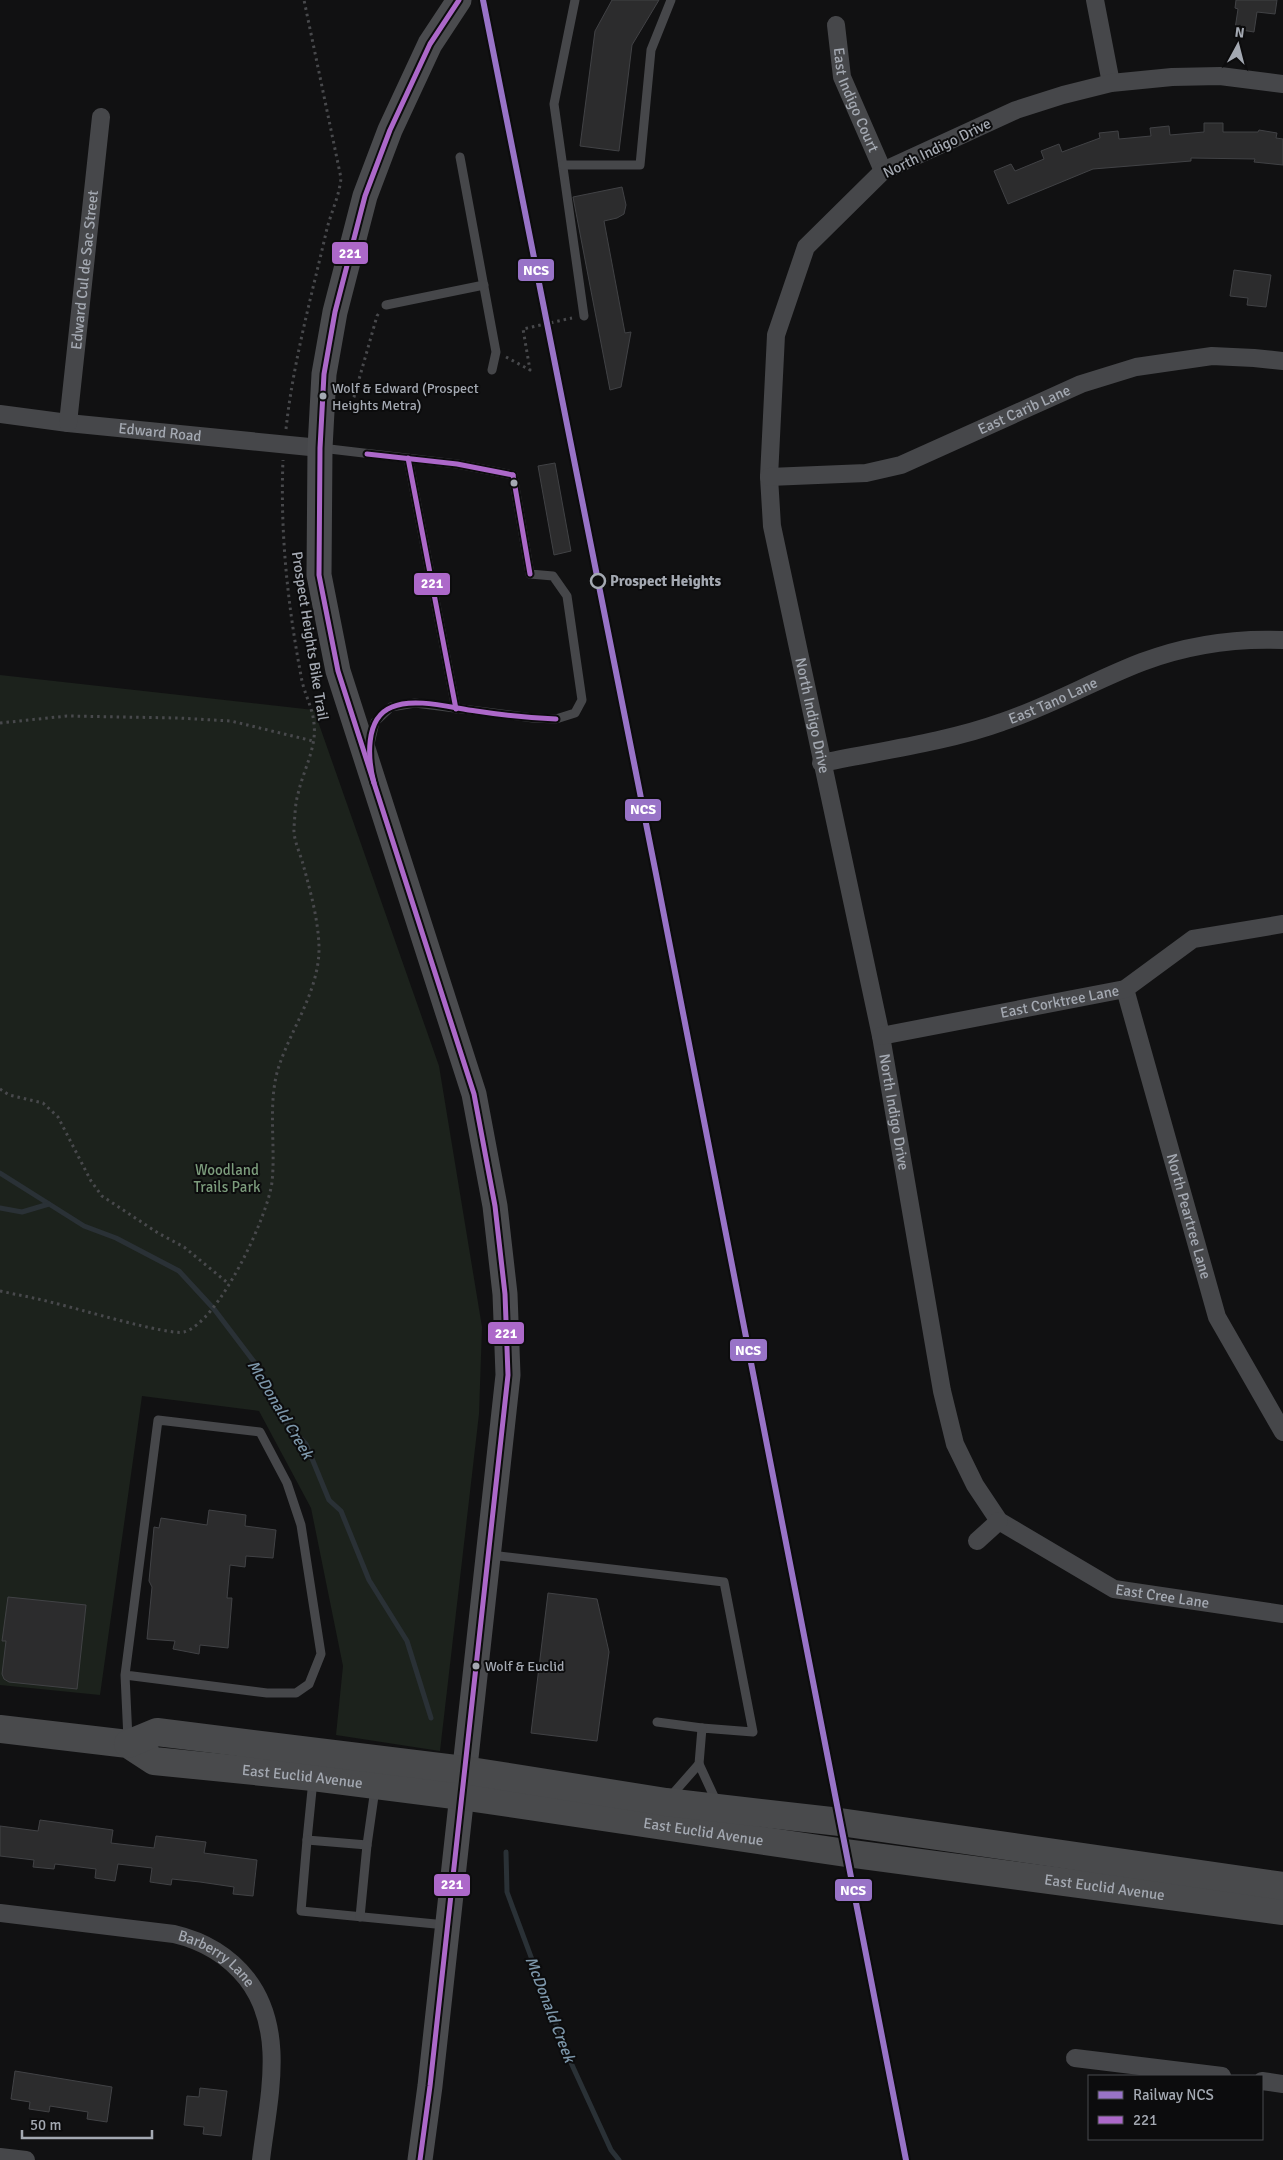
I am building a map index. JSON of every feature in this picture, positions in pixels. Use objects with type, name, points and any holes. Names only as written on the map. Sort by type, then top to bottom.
[{"type":"main road","points":[[420,2160],[508,1376],[505,1294],[495,1206],[474,1094],[338,671],[319,575],[320,448],[324,374],[332,330],[365,196],[390,130],[430,44],[459,0]]},
{"type":"main road","name":"East Euclid Avenue","points":[[0,1729],[128,1744],[154,1761],[376,1785],[463,1783],[666,1802],[840,1822],[1283,1886]]},
{"type":"main road","name":"East Euclid Avenue","points":[[128,1744],[158,1732],[463,1783],[840,1852],[1283,1911]]},
{"type":"street","points":[[1095,0],[1111,84]]},
{"type":"street","name":"East Indigo Court","points":[[836,25],[842,77],[883,171]]},
{"type":"street","name":"North Indigo Drive","points":[[999,1521],[975,1485],[954,1444],[942,1391],[881,1036],[821,763],[772,526],[769,477],[776,335],[806,247],[883,171],[1016,110],[1063,95],[1111,84],[1172,77],[1220,76],[1283,84]]},
{"type":"street","name":"Edward Cul de Sac Street","points":[[68,423],[101,117]]},
{"type":"street","name":"East Carib Lane","points":[[769,477],[866,473],[901,465],[1081,384],[1136,367],[1212,356],[1283,361]]},
{"type":"street","name":"Edward Road","points":[[0,414],[68,423],[320,448]]},
{"type":"street","name":"East Tano Lane","points":[[821,763],[973,732],[1003,722],[1141,662],[1165,654],[1212,642],[1283,640]]},
{"type":"street","name":"East Corktree Lane","points":[[881,1036],[1125,989],[1193,939],[1283,924]]},
{"type":"street","name":"North Peartree Lane","points":[[1125,989],[1217,1317],[1283,1432]]},
{"type":"street","points":[[977,1541],[999,1521]]},
{"type":"street","name":"East Cree Lane","points":[[999,1521],[1114,1589],[1283,1614]]},
{"type":"street","name":"Barberry Lane","points":[[0,1913],[174,1934],[196,1940],[224,1955],[234,1964],[258,1993],[272,2036],[271,2076],[261,2160]]},
{"type":"street","points":[[1075,2058],[1214,2075]]},
{"type":"street","points":[[1263,2081],[1283,2084]]},
{"type":"street","points":[[0,2157],[26,2160]]},
{"type":"lane","points":[[575,0],[554,104],[584,316]]},
{"type":"lane","points":[[563,165],[640,165],[651,50],[671,0]]},
{"type":"lane","points":[[460,158],[496,352],[492,370]]},
{"type":"lane","points":[[386,306],[484,285]]},
{"type":"lane","points":[[320,448],[457,464],[513,475],[530,574],[553,576],[567,596],[582,700],[574,713],[556,719],[415,704],[391,707],[376,722],[370,737],[369,770]]},
{"type":"lane","points":[[408,458],[456,708]]},
{"type":"lane","points":[[125,1675],[267,1694],[296,1693],[309,1684],[321,1654],[301,1525],[287,1483],[260,1432],[158,1420],[125,1675],[128,1744]]},
{"type":"lane","points":[[487,1555],[724,1582],[753,1732],[657,1722]]},
{"type":"lane","points":[[702,1728],[699,1764],[719,1808]]},
{"type":"lane","points":[[666,1802],[699,1764]]},
{"type":"lane","points":[[313,1777],[301,1911],[447,1925]]},
{"type":"lane","points":[[360,1916],[367,1846],[376,1785]]},
{"type":"lane","points":[[308,1840],[367,1846]]},
{"type":"path","points":[[287,422],[295,365],[327,227],[340,192],[341,178],[304,0]]},
{"type":"path","points":[[348,409],[354,397],[377,316],[386,306]]},
{"type":"path","points":[[496,352],[530,370],[523,330],[537,325],[584,316]]},
{"type":"path","name":"Prospect Heights Bike Trail","points":[[0,1291],[170,1331],[184,1332],[202,1320],[219,1302],[251,1241],[268,1200],[272,1183],[273,1121],[278,1068],[302,1013],[317,968],[319,947],[316,919],[294,831],[297,795],[313,741],[314,724],[303,682],[284,561],[281,505],[283,459]]},
{"type":"path","points":[[0,723],[67,716],[187,718],[231,721],[313,741]]},
{"type":"path","points":[[0,1089],[9,1094],[43,1103],[58,1117],[91,1181],[102,1196],[158,1233],[184,1247],[229,1284]]},
{"type":"green space","name":"Woodland Trails Park","points":[[0,675],[314,710],[439,1066],[482,1327],[479,1414],[440,1751],[336,1735],[343,1666],[311,1508],[259,1411],[142,1396],[100,1695],[0,1685]]},
{"type":"building","points":[[612,0],[659,0],[632,45],[619,151],[580,146],[595,31]]},
{"type":"building","points":[[1236,0],[1277,0],[1275,14],[1257,12],[1254,32],[1235,29],[1238,9],[1235,8]]},
{"type":"building","points":[[1204,123],[1223,123],[1223,132],[1258,132],[1259,130],[1277,133],[1276,138],[1283,139],[1283,165],[1254,162],[1255,159],[1191,158],[1191,161],[1093,169],[1008,204],[994,171],[1011,164],[1015,171],[1044,159],[1041,151],[1059,144],[1062,152],[1100,138],[1099,133],[1118,131],[1119,139],[1151,136],[1150,128],[1169,126],[1170,135],[1204,132]]},
{"type":"building","points":[[622,187],[626,205],[624,214],[604,221],[625,333],[631,332],[621,387],[610,390],[573,197]]},
{"type":"building","points":[[1234,270],[1271,275],[1266,307],[1247,305],[1248,298],[1230,296]]},
{"type":"building","points":[[555,463],[571,551],[554,555],[538,466]]},
{"type":"building","points":[[209,1510],[246,1515],[245,1526],[276,1530],[273,1558],[246,1556],[245,1567],[230,1565],[227,1598],[232,1598],[228,1648],[200,1645],[199,1654],[173,1649],[175,1641],[147,1639],[152,1587],[149,1581],[154,1527],[159,1528],[161,1518],[207,1525]]},
{"type":"building","points":[[548,1593],[597,1599],[609,1652],[597,1741],[531,1733]]},
{"type":"building","points":[[8,1597],[86,1605],[77,1689],[9,1682],[4,1679],[2,1674],[6,1641],[2,1641]]},
{"type":"building","points":[[40,1820],[113,1830],[111,1843],[154,1848],[156,1836],[206,1842],[204,1853],[257,1860],[253,1896],[233,1894],[234,1887],[200,1882],[172,1879],[171,1885],[150,1882],[152,1868],[118,1864],[115,1881],[95,1878],[96,1869],[55,1864],[54,1869],[33,1867],[34,1860],[0,1856],[0,1826],[38,1831]]},
{"type":"building","points":[[15,2071],[112,2087],[107,2122],[87,2119],[88,2112],[50,2106],[49,2112],[29,2109],[30,2102],[11,2099]]},
{"type":"building","points":[[200,2088],[227,2091],[221,2136],[203,2134],[204,2127],[184,2125],[187,2096],[199,2097]]},
{"type":"waterway","name":"McDonald Creek","points":[[0,1173],[84,1226],[116,1238],[179,1271],[214,1309],[258,1367],[283,1420],[306,1444],[329,1500],[341,1511],[369,1580],[407,1641],[431,1718]]},
{"type":"waterway","points":[[0,1208],[22,1212],[49,1204]]},
{"type":"waterway","name":"McDonald Creek","points":[[506,1852],[507,1892],[567,2054],[611,2150],[619,2160]]},
{"type":"rail line","name":"NCS","points":[[483,0],[656,874],[906,2160]]},
{"type":"transit line","name":"221","points":[[420,2160],[430,2086],[508,1375],[505,1294],[495,1206],[474,1094],[338,671],[319,575],[320,448],[324,374],[335,312],[365,196],[390,130],[430,44],[459,0]]},
{"type":"transit line","name":"221","points":[[367,454],[457,464],[513,475]]},
{"type":"transit line","name":"221","points":[[408,458],[456,709]]},
{"type":"transit line","name":"221","points":[[513,475],[530,574]]},
{"type":"transit line","name":"221","points":[[374,783],[370,763],[372,730],[383,712],[392,707],[401,704],[422,703],[506,715],[556,719]]},
{"type":"place","name":"Wolf & Edward (Prospect Heights Metra)","points":[[323,396]]},
{"type":"place","name":"Prospect Heights","points":[[598,581]]},
{"type":"place","name":"Wolf & Euclid","points":[[476,1666]]}]
